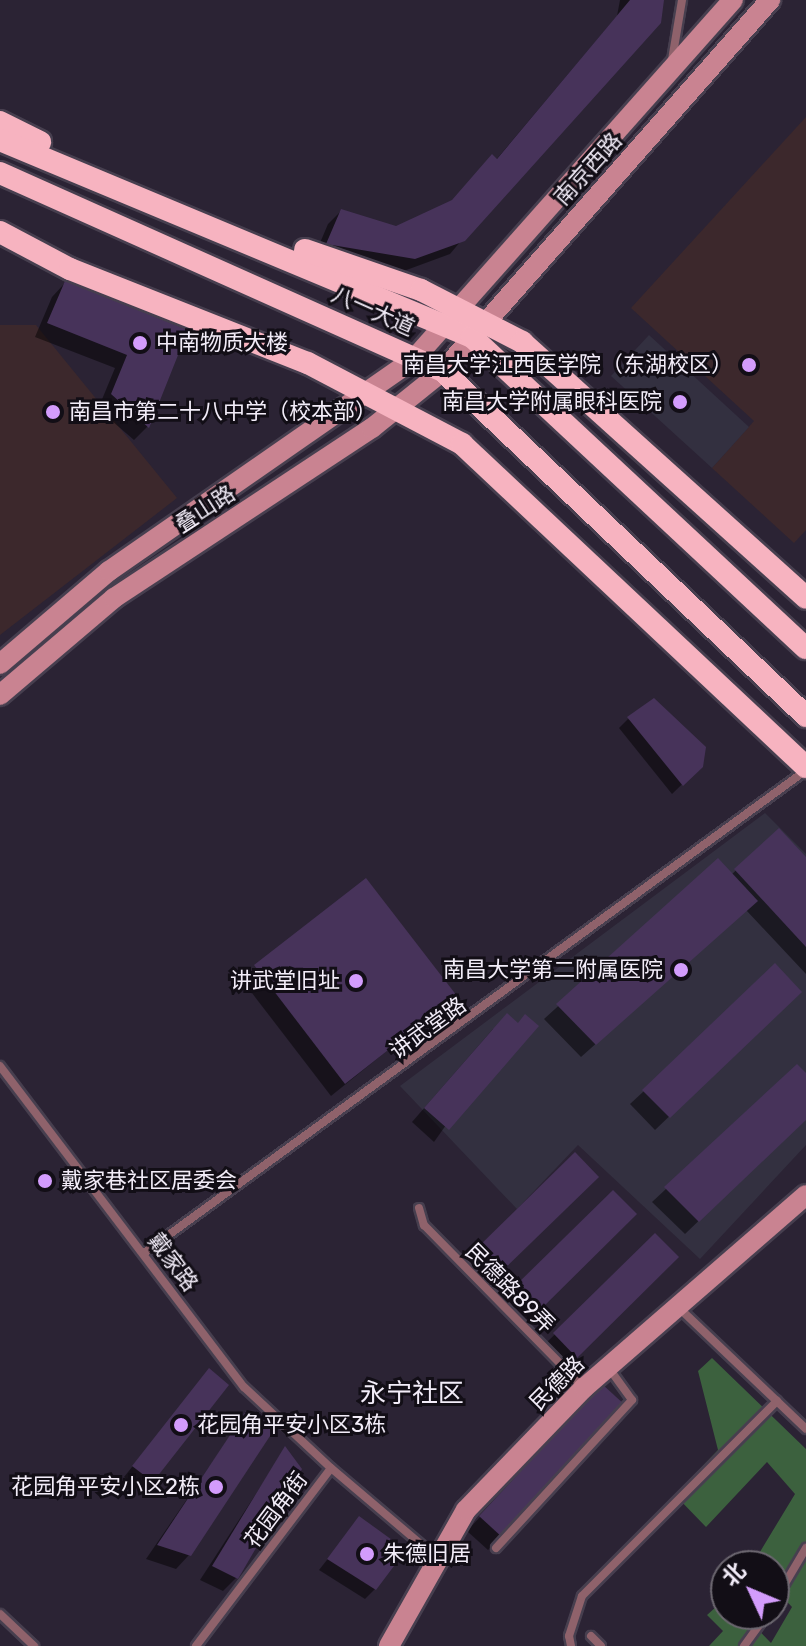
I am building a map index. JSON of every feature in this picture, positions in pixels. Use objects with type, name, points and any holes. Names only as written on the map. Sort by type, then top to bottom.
[{"type":"highway","points":[[0,122],[168,201],[421,290],[452,315]]},
{"type":"highway","name":"八一大道","points":[[0,140],[452,315],[478,330],[806,648]]},
{"type":"highway","name":"八一大道","points":[[0,173],[443,371],[806,716]]},
{"type":"highway","points":[[0,232],[70,269],[370,393],[462,444],[806,769]]},
{"type":"highway","points":[[478,330],[522,342],[806,598]]},
{"type":"main road","name":"南京西路","points":[[415,358],[733,0]]},
{"type":"main road","name":"南京西路","points":[[443,371],[770,0]]},
{"type":"main road","name":"叠山路","points":[[0,664],[109,571],[370,393],[415,358]]},
{"type":"main road","name":"叠山路","points":[[0,695],[114,598],[401,408],[443,371]]},
{"type":"main road","name":"民德路","points":[[389,1646],[436,1557],[466,1510],[584,1388],[806,1195]]},
{"type":"lane","points":[[671,68],[682,0]]},
{"type":"lane","name":"讲武堂路","points":[[144,1253],[407,1067],[806,769]]},
{"type":"lane","name":"戴家路","points":[[0,1066],[244,1387],[331,1468]]},
{"type":"lane","name":"民德路89弄","points":[[419,1208],[424,1225],[584,1388]]},
{"type":"lane","points":[[677,1305],[806,1429]]},
{"type":"lane","points":[[496,1548],[632,1400],[608,1367]]},
{"type":"lane","points":[[571,1646],[569,1636],[582,1596],[777,1401]]},
{"type":"lane","name":"花园角街","points":[[196,1646],[331,1468],[436,1557]]},
{"type":"lane","points":[[790,1575],[806,1548]]},
{"type":"lane","points":[[0,1614],[34,1646]]},
{"type":"lane","points":[[591,1636],[601,1646]]},
{"type":"shaded area","name":"南昌大学江西医学院（东湖校区）","points":[[806,117],[806,530],[794,543],[712,468],[754,421],[631,308]]},
{"type":"shaded area","name":"南昌市第二十八中学（校本部）","points":[[0,325],[36,325],[177,498],[0,635]]},
{"type":"shaded area","name":"南昌大学附属眼科医院","points":[[649,335],[749,427],[712,468],[611,376]]},
{"type":"shaded area","name":"南昌大学第二附属医院","points":[[765,813],[806,854],[806,1145],[700,1259],[578,1145],[517,1209],[400,1086]]},
{"type":"green space","points":[[712,1358],[806,1449],[806,1646],[709,1646],[722,1630],[758,1630],[771,1643],[779,1630],[790,1630],[790,1550],[761,1550],[795,1494],[767,1462],[706,1527],[675,1495],[718,1450],[698,1371]]},
{"type":"building","points":[[630,0],[664,0],[661,23],[465,241],[415,259],[326,244],[341,209],[396,226],[452,200],[492,154],[497,159]]},
{"type":"building","name":"中南物质大楼","points":[[65,281],[188,330],[149,428],[111,394],[127,355],[47,323]]},
{"type":"building","points":[[654,698],[706,747],[703,767],[683,786],[627,717]]},
{"type":"building","points":[[779,828],[806,857],[806,947],[734,869]]},
{"type":"building","points":[[718,858],[758,901],[596,1045],[556,1004]]},
{"type":"building","name":"讲武堂旧址","points":[[366,878],[457,996],[345,1084],[254,965]]},
{"type":"building","points":[[775,963],[802,992],[670,1118],[642,1090]]},
{"type":"building","points":[[507,1013],[518,1023],[525,1014],[539,1026],[449,1130],[424,1108]]},
{"type":"building","points":[[797,1064],[806,1073],[806,1120],[699,1222],[664,1187]]},
{"type":"building","points":[[575,1152],[599,1177],[496,1277],[472,1253]]},
{"type":"building","points":[[613,1190],[637,1214],[535,1315],[511,1290]]},
{"type":"building","points":[[655,1233],[679,1257],[577,1358],[553,1333]]},
{"type":"building","name":"花园角平安小区3栋","points":[[209,1368],[229,1385],[153,1482],[132,1466]]},
{"type":"building","points":[[602,1384],[626,1406],[503,1538],[479,1516]]},
{"type":"building","name":"花园角平安小区2栋","points":[[246,1411],[274,1430],[191,1556],[157,1545]]},
{"type":"building","points":[[285,1446],[302,1469],[238,1579],[212,1566]]},
{"type":"building","name":"朱德旧居","points":[[359,1516],[406,1550],[376,1590],[327,1559]]},
{"type":"place","name":"中南物质大楼","points":[[140,343]]},
{"type":"place","name":"南昌大学江西医学院（东湖校区）","points":[[749,365]]},
{"type":"place","name":"南昌大学附属眼科医院","points":[[680,402]]},
{"type":"place","name":"南昌市第二十八中学（校本部）","points":[[53,412]]},
{"type":"place","name":"南昌大学第二附属医院","points":[[681,970]]},
{"type":"place","name":"讲武堂旧址","points":[[356,981]]},
{"type":"place","name":"戴家巷社区居委会","points":[[45,1181]]},
{"type":"place","name":"花园角平安小区3栋","points":[[181,1425]]},
{"type":"place","name":"花园角平安小区2栋","points":[[216,1487]]},
{"type":"place","name":"朱德旧居","points":[[367,1554]]},
{"type":"district","name":"永宁社区","points":[[412,1394]]}]
